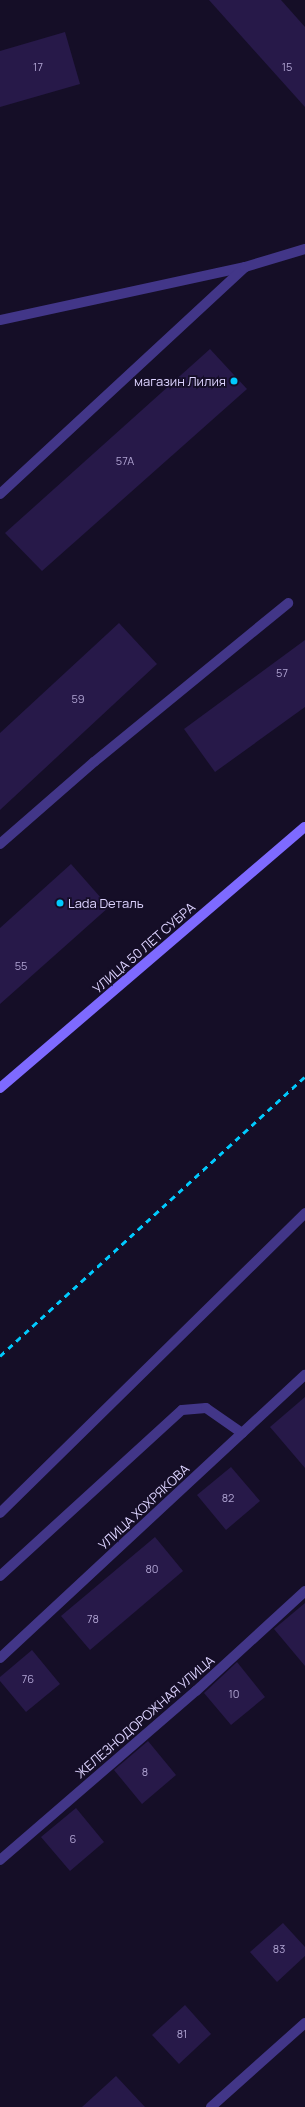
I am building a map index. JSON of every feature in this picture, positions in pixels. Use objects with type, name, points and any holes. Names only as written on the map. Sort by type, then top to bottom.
[{"type":"street","points":[[0,320],[246,267],[305,249]]},
{"type":"street","points":[[0,494],[246,267]]},
{"type":"street","points":[[0,844],[94,762],[288,603]]},
{"type":"street","name":"УЛИЦА 50 ЛЕТ СУБРА","points":[[0,1088],[305,827]]},
{"type":"street","points":[[0,1512],[305,1213]]},
{"type":"street","name":"УЛИЦА ХОХРЯКОВА","points":[[0,1658],[305,1375]]},
{"type":"street","points":[[0,1576],[182,1410],[206,1408],[242,1433]]},
{"type":"street","name":"ЖЕЛЕЗНОДОРОЖНАЯ УЛИЦА","points":[[0,1860],[196,1691],[305,1591]]},
{"type":"street","points":[[211,2107],[305,2023]]},
{"type":"building","points":[[209,0],[281,0],[305,27],[305,107]]},
{"type":"building","points":[[65,32],[80,84],[0,107],[0,51]]},
{"type":"building","points":[[210,349],[247,389],[42,571],[5,533]]},
{"type":"building","points":[[119,623],[157,664],[0,810],[0,733]]},
{"type":"building","points":[[305,640],[305,707],[215,772],[184,729]]},
{"type":"building","points":[[71,864],[109,907],[0,1004],[0,928]]},
{"type":"building","points":[[305,1397],[305,1468],[270,1427]]},
{"type":"building","points":[[231,1467],[260,1501],[226,1530],[197,1495]]},
{"type":"building","points":[[155,1537],[183,1571],[90,1650],[61,1616]]},
{"type":"building","points":[[305,1603],[305,1666],[274,1629]]},
{"type":"building","points":[[32,1650],[60,1684],[26,1712],[0,1681],[0,1677]]},
{"type":"building","points":[[237,1662],[265,1697],[231,1725],[204,1693]]},
{"type":"building","points":[[148,1741],[176,1775],[142,1804],[114,1770]]},
{"type":"building","points":[[76,1808],[104,1842],[70,1871],[41,1837]]},
{"type":"building","points":[[283,1923],[305,1947],[305,1956],[277,1982],[250,1952]]},
{"type":"building","points":[[185,2005],[211,2034],[179,2064],[152,2035]]},
{"type":"building","points":[[116,2076],[145,2107],[82,2107]]},
{"type":"railway","points":[[0,1356],[305,1077]]},
{"type":"place","name":"магазин Лилия","points":[[234,381]]},
{"type":"place","name":"Lada Dеталь","points":[[60,903]]}]
